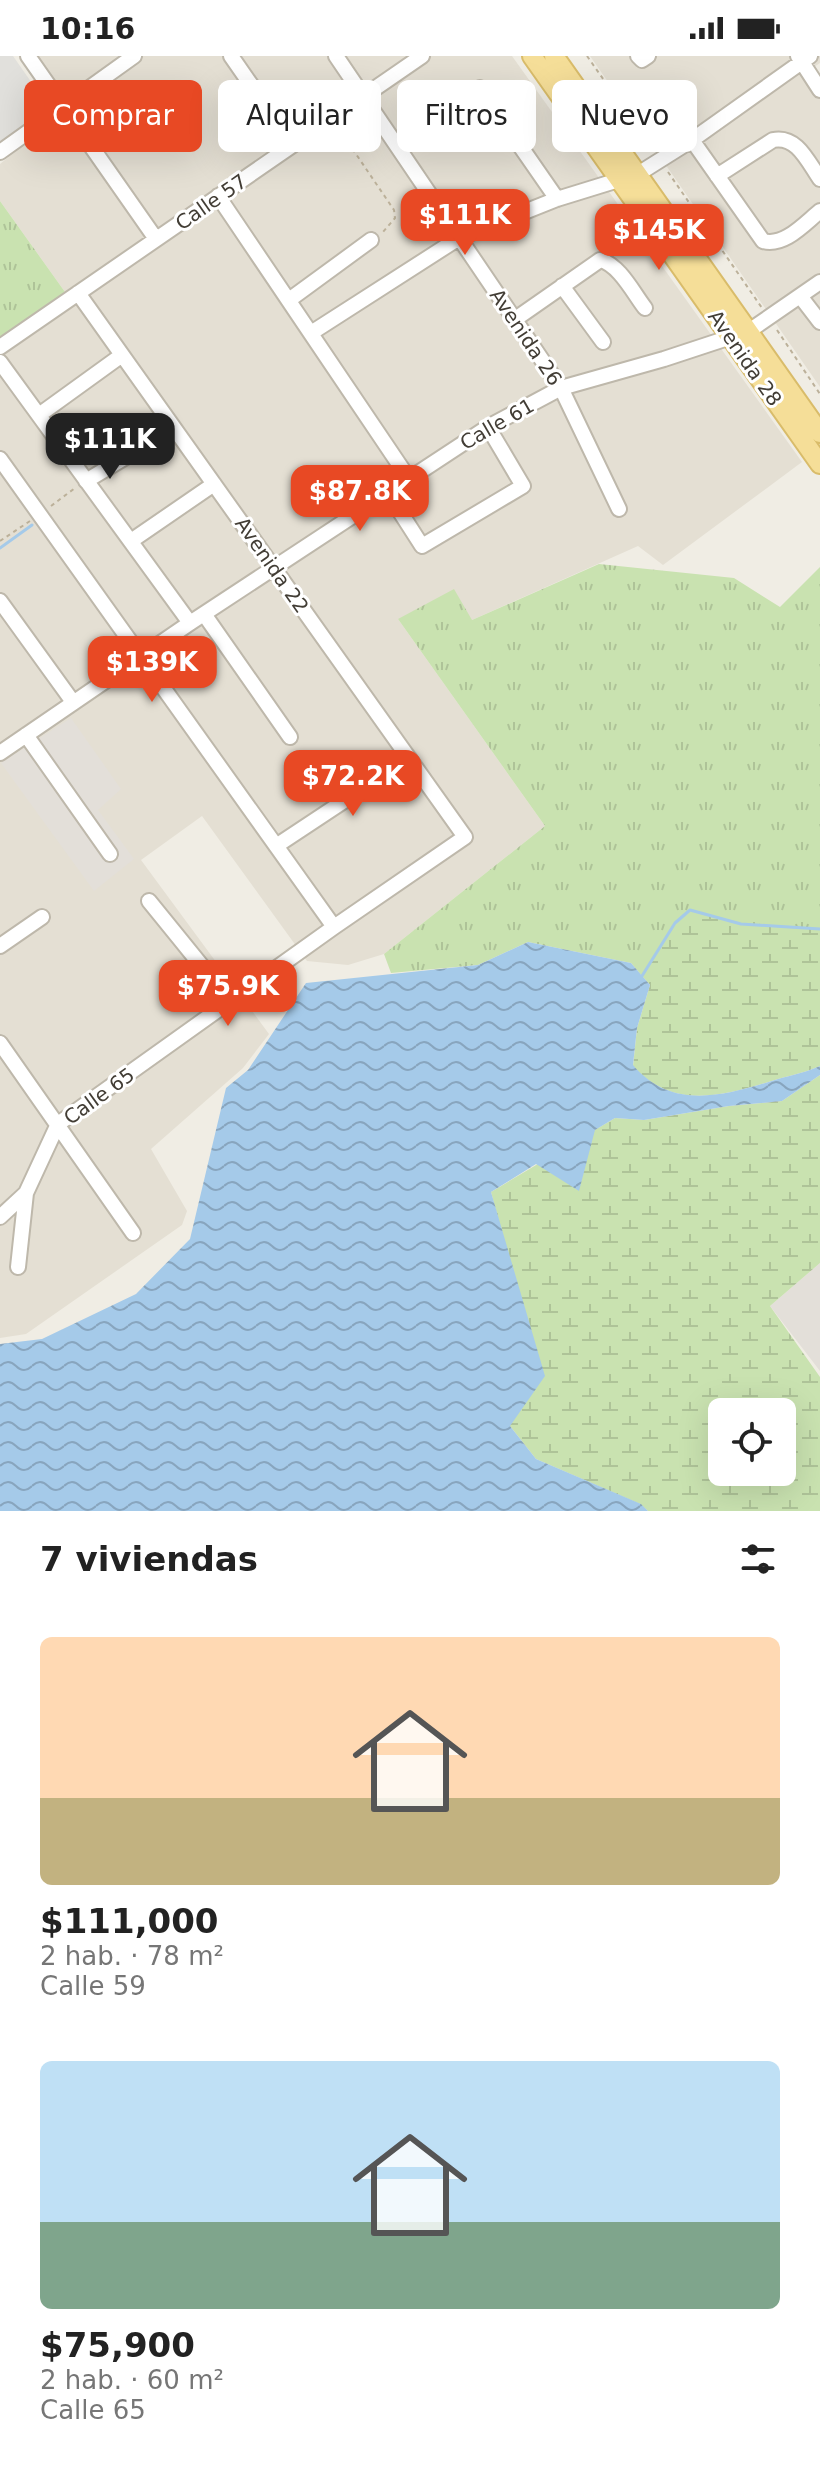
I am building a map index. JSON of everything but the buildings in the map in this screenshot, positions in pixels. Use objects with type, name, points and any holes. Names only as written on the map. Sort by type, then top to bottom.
[{"type":"main road","name":"Avenida 28","points":[[532,56],[629,177],[740,334],[820,464]]},
{"type":"main road","name":"Avenida 28","points":[[554,56],[629,177]]},
{"type":"main road","name":"Avenida 28","points":[[740,334],[820,433]]},
{"type":"street","points":[[28,56],[45,80]]},
{"type":"street","points":[[99,80],[134,56]]},
{"type":"street","points":[[231,56],[248,80]]},
{"type":"street","name":"Avenida 26","points":[[336,56],[353,80]]},
{"type":"street","name":"Calle 57","points":[[381,84],[422,56]]},
{"type":"street","points":[[638,56],[642,60],[648,56]]},
{"type":"street","points":[[697,136],[803,58],[820,90]]},
{"type":"street","name":"Avenida 26","points":[[381,121],[561,388],[619,509]]},
{"type":"street","points":[[0,152],[24,134]]},
{"type":"street","points":[[717,176],[773,140],[782,138],[794,144],[820,179]]},
{"type":"street","points":[[697,147],[763,241],[773,244],[782,240],[820,211]]},
{"type":"street","points":[[95,152],[156,239]]},
{"type":"street","name":"Calle 57","points":[[0,347],[283,152]]},
{"type":"street","points":[[524,152],[557,199]]},
{"type":"street","points":[[311,333],[459,238],[557,199],[629,177],[673,152]]},
{"type":"street","points":[[218,196],[409,479]]},
{"type":"street","points":[[289,300],[371,240]]},
{"type":"street","points":[[514,320],[600,260],[607,262],[645,308]]},
{"type":"street","name":"Calle 61","points":[[1,750],[488,427],[561,388],[740,334],[820,282]]},
{"type":"street","points":[[562,286],[603,342]]},
{"type":"street","name":"Avenida 22","points":[[78,293],[465,837]]},
{"type":"street","points":[[800,296],[820,322]]},
{"type":"street","points":[[39,415],[122,355]]},
{"type":"street","points":[[0,362],[190,623]]},
{"type":"street","points":[[388,493],[422,546],[523,486],[488,427]]},
{"type":"street","points":[[86,481],[174,428]]},
{"type":"street","points":[[0,459],[334,927]]},
{"type":"street","points":[[131,541],[214,484]]},
{"type":"street","points":[[0,601],[73,702]]},
{"type":"street","points":[[204,614],[290,737]]},
{"type":"street","points":[[26,735],[110,854]]},
{"type":"street","points":[[276,846],[409,758]]},
{"type":"street","name":"Calle 65","points":[[0,1217],[26,1193],[58,1124],[465,837]]},
{"type":"street","points":[[149,901],[231,1002]]},
{"type":"street","points":[[0,946],[42,917]]},
{"type":"street","points":[[0,1043],[133,1233]]},
{"type":"street","points":[[18,1267],[26,1193]]},
{"type":"path","points":[[587,56],[820,394]]},
{"type":"path","points":[[355,152],[394,210],[395,218],[389,227],[371,240]]},
{"type":"shaded area","points":[[0,56],[13,56],[30,80],[24,80],[24,127],[0,144]]},
{"type":"shaded area","points":[[35,56],[512,56],[529,80],[397,80],[397,152],[536,152],[536,90],[552,112],[552,152],[581,152],[802,462],[663,565],[638,546],[472,620],[398,619],[545,826],[384,954],[348,965],[307,961],[202,816],[141,860],[269,1034],[243,1068],[151,1149],[187,1211],[182,1225],[26,1334],[0,1338],[0,338],[65,292],[0,201],[0,164],[24,144],[24,152],[202,152],[202,80],[51,80]]},
{"type":"shaded area","points":[[590,56],[820,56],[820,63],[814,67],[820,75],[820,387],[657,152],[697,152],[697,80],[607,80]]},
{"type":"shaded area","points":[[71,718],[121,789],[98,810],[134,859],[94,891],[1,763]]},
{"type":"shaded area","points":[[820,1263],[820,1371],[770,1306]]},
{"type":"green space","points":[[0,201],[65,292],[0,338]]},
{"type":"green space","points":[[599,564],[734,578],[780,607],[820,567],[820,929],[741,924],[690,910],[675,923],[642,976],[631,963],[528,942],[478,965],[391,973],[384,954],[545,826],[398,619],[454,589],[472,620]]},
{"type":"green space","points":[[690,910],[741,924],[820,929],[820,1066],[739,1090],[701,1096],[666,1090],[633,1066],[637,1028],[650,985],[642,976],[675,923]]},
{"type":"green space","points":[[820,1075],[820,1263],[770,1306],[820,1377],[820,1511],[648,1511],[640,1504],[536,1459],[510,1426],[509,1259],[491,1192],[615,1118],[644,1120],[782,1101]]},
{"type":"water","points":[[528,942],[631,963],[650,985],[637,1028],[633,1065],[665,1089],[701,1096],[720,1094],[820,1066],[820,1075],[782,1101],[644,1120],[615,1118],[595,1130],[579,1191],[536,1164],[491,1192],[545,1376],[510,1426],[536,1459],[641,1504],[648,1511],[0,1511],[0,1344],[42,1339],[136,1294],[190,1239],[226,1088],[248,1070],[306,983],[478,965]]},
{"type":"waterway","points":[[0,548],[32,525]]},
{"type":"waterway","points":[[642,976],[675,923],[690,910],[741,924],[820,929]]}]
